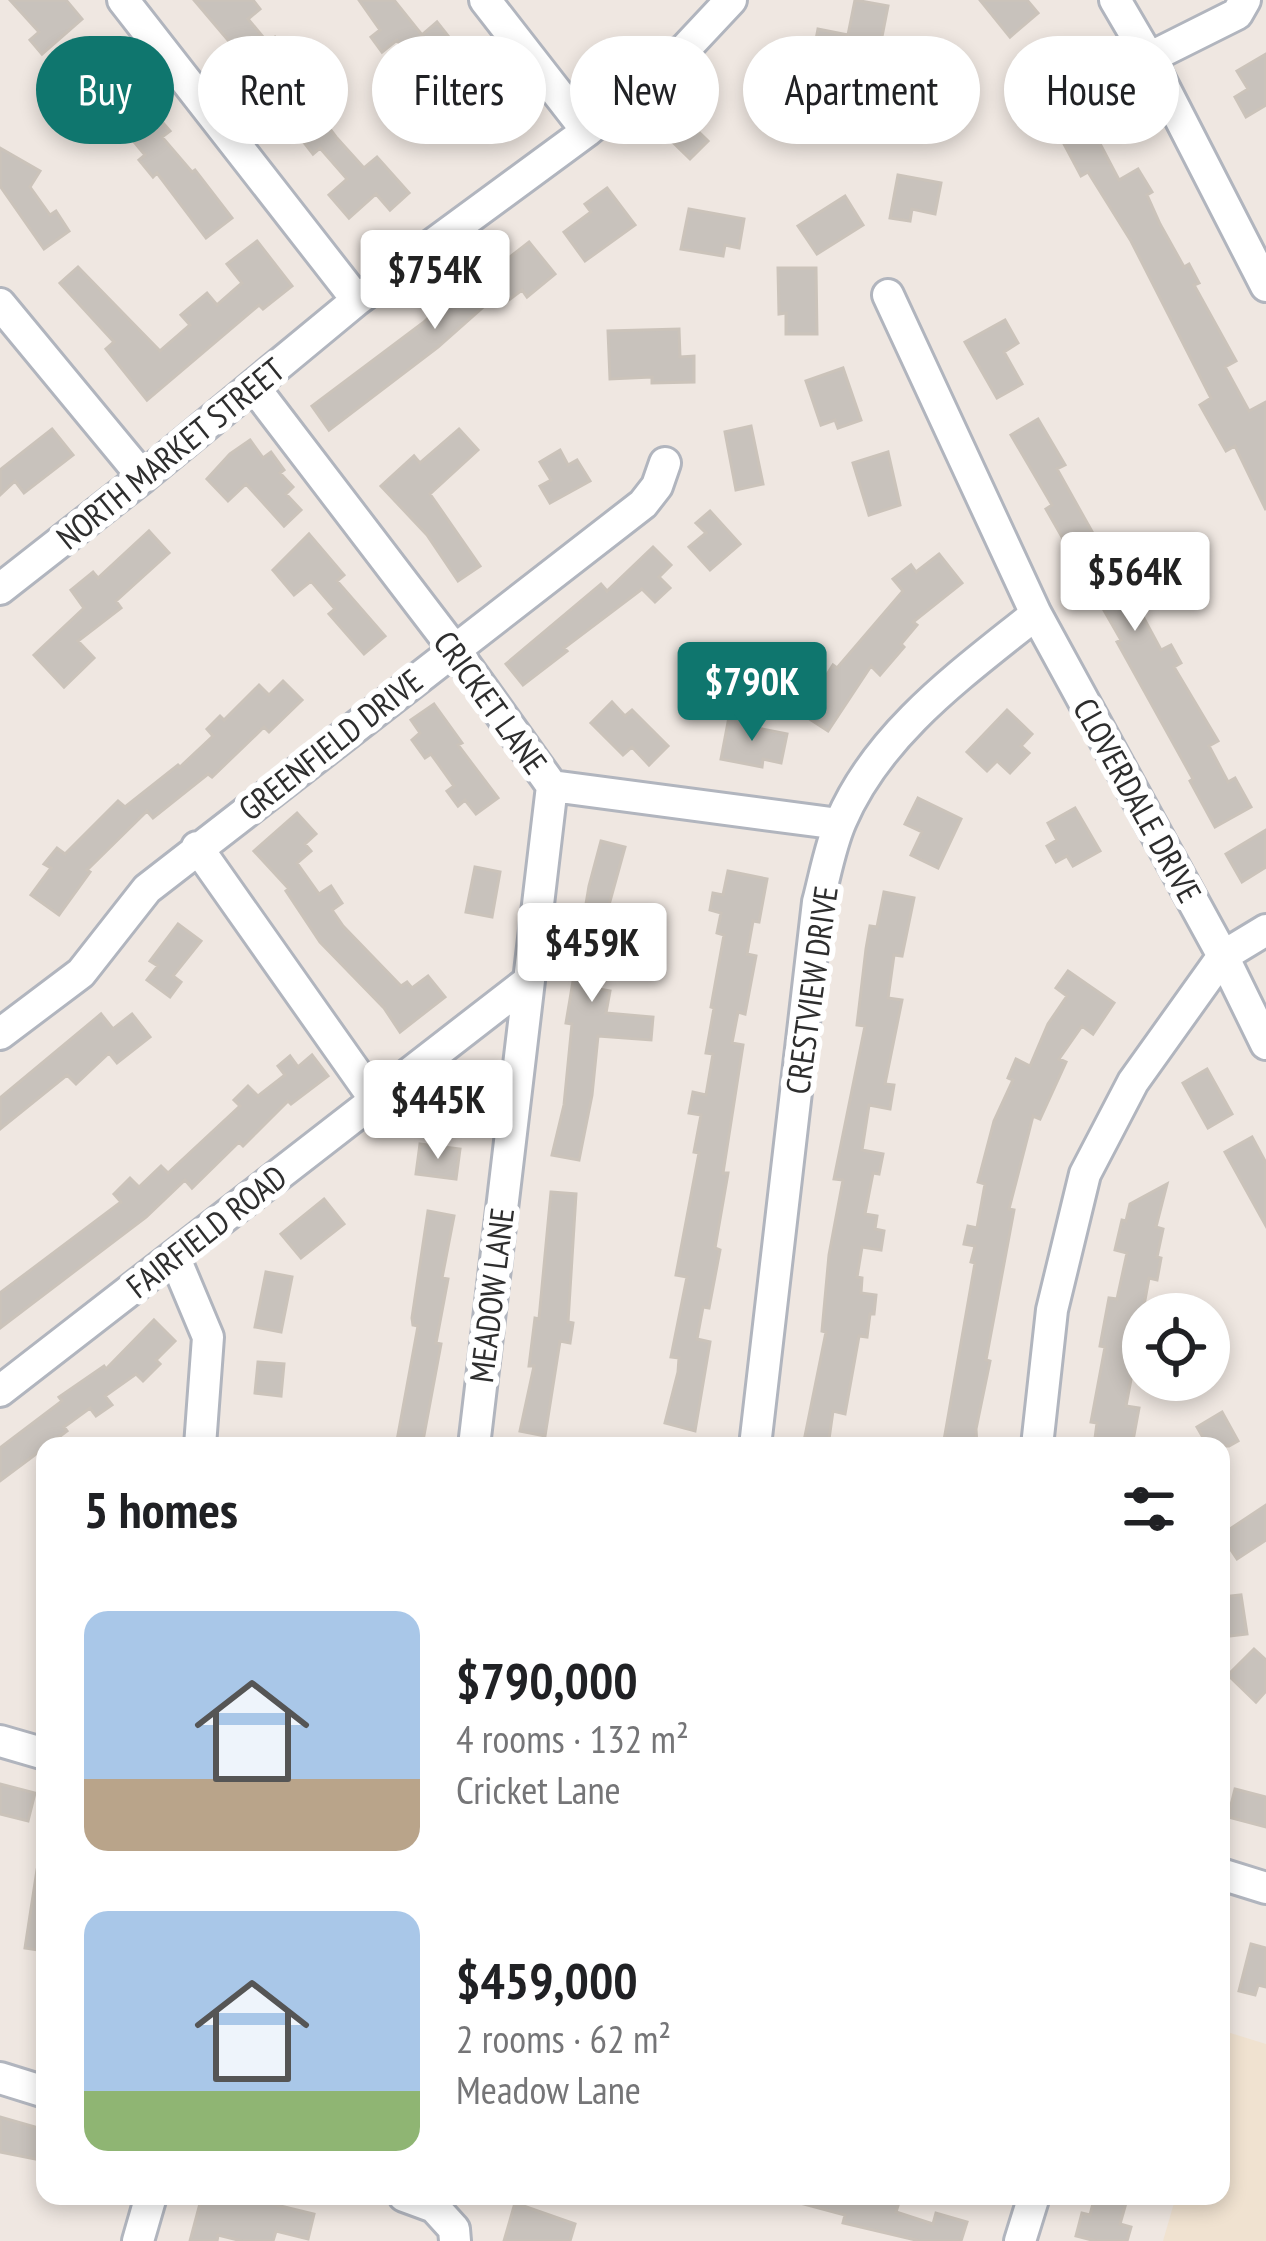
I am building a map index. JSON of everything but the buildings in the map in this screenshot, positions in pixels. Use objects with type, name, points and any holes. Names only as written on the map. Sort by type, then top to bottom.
[{"type":"street","points":[[123,0],[357,300]]},
{"type":"street","points":[[485,0],[570,109]]},
{"type":"street","name":"NORTH MARKET STREET","points":[[697,36],[731,0]]},
{"type":"street","points":[[1114,0],[1136,36]]},
{"type":"street","points":[[1179,43],[1237,14],[1245,0]]},
{"type":"street","points":[[1179,116],[1266,286]]},
{"type":"street","name":"NORTH MARKET STREET","points":[[0,589],[357,300],[570,143]]},
{"type":"street","name":"CLOVERDALE DRIVE","points":[[888,295],[1036,614],[1266,1044]]},
{"type":"street","points":[[0,304],[143,477]]},
{"type":"street","name":"CRICKET LANE","points":[[254,387],[552,786],[839,824]]},
{"type":"street","name":"GREENFIELD DRIVE","points":[[0,1034],[81,973],[147,889],[197,847],[643,504],[665,463]]},
{"type":"street","name":"CRESTVIEW DRIVE","points":[[756,1437],[818,902],[839,824],[867,772],[903,729],[953,680],[1036,614]]},
{"type":"street","name":"MEADOW LANE","points":[[475,1437],[552,786]]},
{"type":"street","points":[[197,847],[376,1101],[512,1120]]},
{"type":"street","points":[[1038,1437],[1052,1310],[1085,1174],[1133,1082],[1222,956],[1266,930]]},
{"type":"street","name":"FAIRFIELD ROAD","points":[[0,1391],[526,983]]},
{"type":"street","points":[[174,1256],[208,1337],[201,1437]]},
{"type":"street","points":[[0,1741],[36,1751]]},
{"type":"street","points":[[1230,1877],[1266,1888]]},
{"type":"street","points":[[0,2078],[36,2089]]},
{"type":"street","points":[[137,2241],[148,2205]]},
{"type":"street","points":[[429,2205],[454,2229],[455,2241]]},
{"type":"street","points":[[1020,2241],[1028,2205]]},
{"type":"shaded area","points":[[1230,2033],[1266,2044],[1266,2241],[1163,2241],[1173,2205],[1230,2205]]}]
